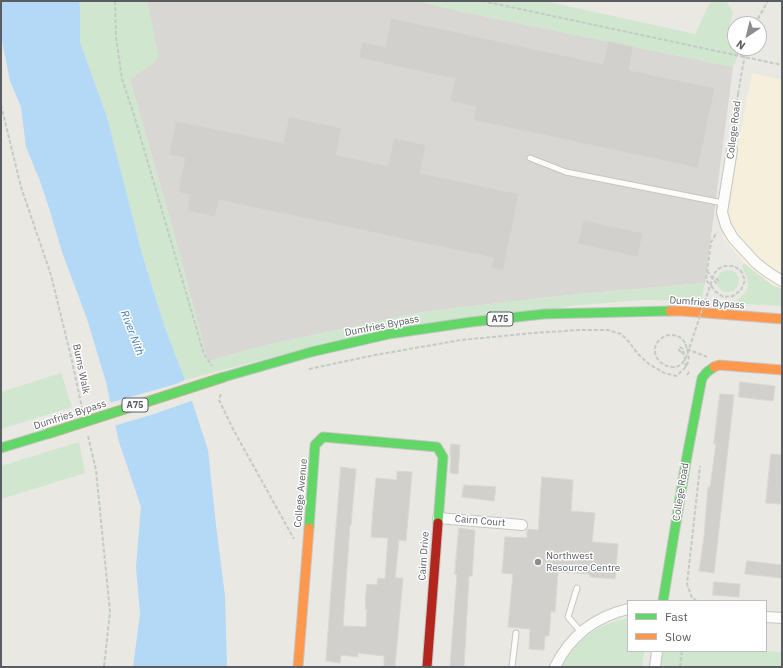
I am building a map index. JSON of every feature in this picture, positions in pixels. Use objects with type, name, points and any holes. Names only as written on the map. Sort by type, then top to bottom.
[{"type":"main road","name":"Dumfries Bypass","points":[[1,448],[224,377],[311,352],[389,334],[470,322],[559,314],[681,311],[782,319]]},
{"type":"main road","points":[[718,365],[782,370]]},
{"type":"main road","name":"College Road","points":[[663,600],[700,384],[705,373],[718,365]]},
{"type":"main road","name":"College Avenue","points":[[298,667],[315,445],[323,437],[437,447]]},
{"type":"main road","name":"Cairn Drive","points":[[427,667],[443,457],[437,447]]},
{"type":"street","name":"College Road","points":[[722,207],[732,150]]},
{"type":"street","points":[[722,207],[726,226],[733,238],[756,263],[769,273],[782,280]]},
{"type":"street","name":"Cairn Court","points":[[438,518],[522,525]]},
{"type":"street","points":[[555,667],[565,649],[581,632],[603,617],[627,609]]},
{"type":"street","points":[[767,617],[782,618]]},
{"type":"street","points":[[655,667],[657,652]]},
{"type":"lane","points":[[530,158],[566,172],[722,207]]},
{"type":"lane","points":[[577,588],[568,617],[581,632]]},
{"type":"lane","points":[[512,667],[516,633]]},
{"type":"path","points":[[115,1],[116,37],[122,79],[143,145],[204,354],[213,368]]},
{"type":"path","points":[[482,1],[782,65]]},
{"type":"path","points":[[760,16],[768,1]]},
{"type":"path","name":"College Road","points":[[732,150],[738,94],[745,56]]},
{"type":"path","name":"Burns Walk","points":[[1,104],[21,187],[51,275],[72,361],[82,411]]},
{"type":"path","points":[[308,370],[375,355],[461,340],[534,333],[608,330],[621,334],[638,354],[649,364],[664,373],[676,376],[686,368],[689,362],[689,356],[687,349],[685,343],[676,335],[667,335],[659,339],[656,345],[655,354],[659,361],[665,366],[675,367],[684,363],[687,354],[713,277],[714,274],[718,269],[725,266],[734,266],[741,271],[745,280],[742,290],[733,296],[723,297],[715,291],[713,288],[706,280],[711,242],[717,232],[722,207]]},
{"type":"path","points":[[707,271],[715,280],[713,277]]},
{"type":"path","points":[[687,349],[708,357],[718,365]]},
{"type":"path","points":[[686,368],[682,351],[687,354]]},
{"type":"path","points":[[221,392],[219,400],[234,431],[292,536],[307,553]]},
{"type":"path","points":[[87,432],[96,470],[110,612],[104,667]]},
{"type":"path","points":[[695,600],[692,598],[687,584],[700,459]]},
{"type":"path","points":[[680,667],[682,652]]},
{"type":"shaded area","points":[[147,1],[419,1],[459,11],[733,67],[705,283],[578,294],[421,312],[271,344],[208,361],[170,219],[130,80],[158,58]]},
{"type":"shaded area","points":[[752,73],[782,80],[782,289],[772,285],[744,263],[723,238],[730,187]]},
{"type":"green space","points":[[79,1],[147,1],[159,58],[130,80],[170,219],[208,361],[271,344],[421,312],[578,294],[705,283],[701,301],[645,300],[577,305],[283,354],[185,380],[164,325],[143,257],[107,117],[80,42]]},
{"type":"green space","points":[[420,1],[544,1],[695,34],[710,3],[716,1],[726,1],[733,12],[732,16],[727,16],[727,56],[738,56],[733,67],[459,11]]},
{"type":"green space","points":[[744,263],[772,285],[782,289],[782,306],[731,303],[745,293],[748,286],[747,278],[742,267]]},
{"type":"green space","points":[[724,270],[732,270],[739,277],[739,285],[732,292],[724,292],[717,285],[717,277]]},
{"type":"green space","points":[[61,373],[72,407],[1,429],[1,392]]},
{"type":"green space","points":[[79,442],[85,473],[1,499],[1,466]]},
{"type":"green space","points":[[627,619],[627,652],[644,652],[642,667],[563,667],[573,649],[580,642],[596,630],[615,621]]},
{"type":"green space","points":[[662,652],[782,652],[782,667],[660,667]]},
{"type":"water","name":"River Nith","points":[[1,1],[79,1],[80,42],[107,117],[143,257],[164,325],[185,380],[208,450],[225,596],[227,667],[133,667],[140,614],[136,567],[141,507],[119,442],[106,382],[87,319],[62,252],[40,181],[26,147],[21,107],[10,81],[1,36]]},
{"type":"pier","points":[[187,379],[194,400],[114,426],[109,403],[176,384]]},
{"type":"building","points":[[391,18],[603,64],[608,41],[633,47],[629,70],[715,88],[698,168],[473,120],[476,107],[450,101],[455,79],[359,58],[362,42],[385,47]]},
{"type":"building","points":[[289,117],[342,128],[336,155],[388,166],[394,138],[426,145],[420,173],[519,194],[503,271],[491,268],[494,258],[219,200],[215,217],[187,211],[190,195],[178,192],[185,158],[169,155],[176,121],[283,143]]},
{"type":"building","points":[[583,220],[643,233],[638,257],[578,244]]},
{"type":"building","points":[[740,382],[775,386],[773,401],[739,397]]},
{"type":"building","points":[[720,394],[734,395],[714,573],[699,571],[704,537],[708,487],[710,487],[716,444],[714,444]]},
{"type":"building","points":[[451,444],[460,445],[458,474],[450,473]]},
{"type":"building","points":[[771,454],[782,455],[780,504],[766,503]]},
{"type":"building","points":[[341,467],[356,469],[350,525],[343,626],[366,627],[367,609],[365,609],[365,601],[367,584],[377,585],[378,578],[385,579],[388,538],[371,537],[376,478],[397,480],[397,471],[412,472],[406,541],[399,540],[395,578],[403,578],[395,666],[384,666],[384,656],[358,653],[358,657],[341,655],[340,663],[326,661]]},
{"type":"building","name":"Northwest Resource Centre","points":[[542,477],[573,480],[571,511],[595,513],[592,542],[618,544],[615,579],[590,577],[590,574],[558,572],[555,612],[551,611],[549,636],[545,636],[544,650],[529,649],[530,629],[508,627],[513,574],[502,573],[505,537],[527,538],[527,529],[538,530]]},
{"type":"building","points":[[464,485],[496,487],[494,501],[462,497]]},
{"type":"building","points":[[459,528],[475,530],[472,576],[469,576],[464,667],[450,667],[457,574],[455,574]]},
{"type":"building","points":[[747,561],[782,565],[782,578],[745,574]]},
{"type":"building","points":[[714,582],[740,584],[739,597],[713,595]]},
{"type":"traffic: fast","points":[[224,377],[311,352],[389,334],[471,322],[544,314],[670,311]]},
{"type":"traffic: fast","points":[[663,600],[687,456],[702,378],[714,367]]},
{"type":"traffic: fast","points":[[47,434],[224,377]]},
{"type":"traffic: fast","points":[[1,448],[47,434]]},
{"type":"traffic: fast","points":[[309,528],[315,445],[323,437],[437,447],[443,457],[438,523]]},
{"type":"traffic: slow","points":[[670,311],[782,319]]},
{"type":"traffic: slow","points":[[714,367],[719,365],[782,370]]},
{"type":"traffic: slow","points":[[298,667],[309,528]]},
{"type":"traffic: jam","points":[[427,667],[438,523]]},
{"type":"place","name":"Northwest Resource Centre","points":[[538,562]]}]
